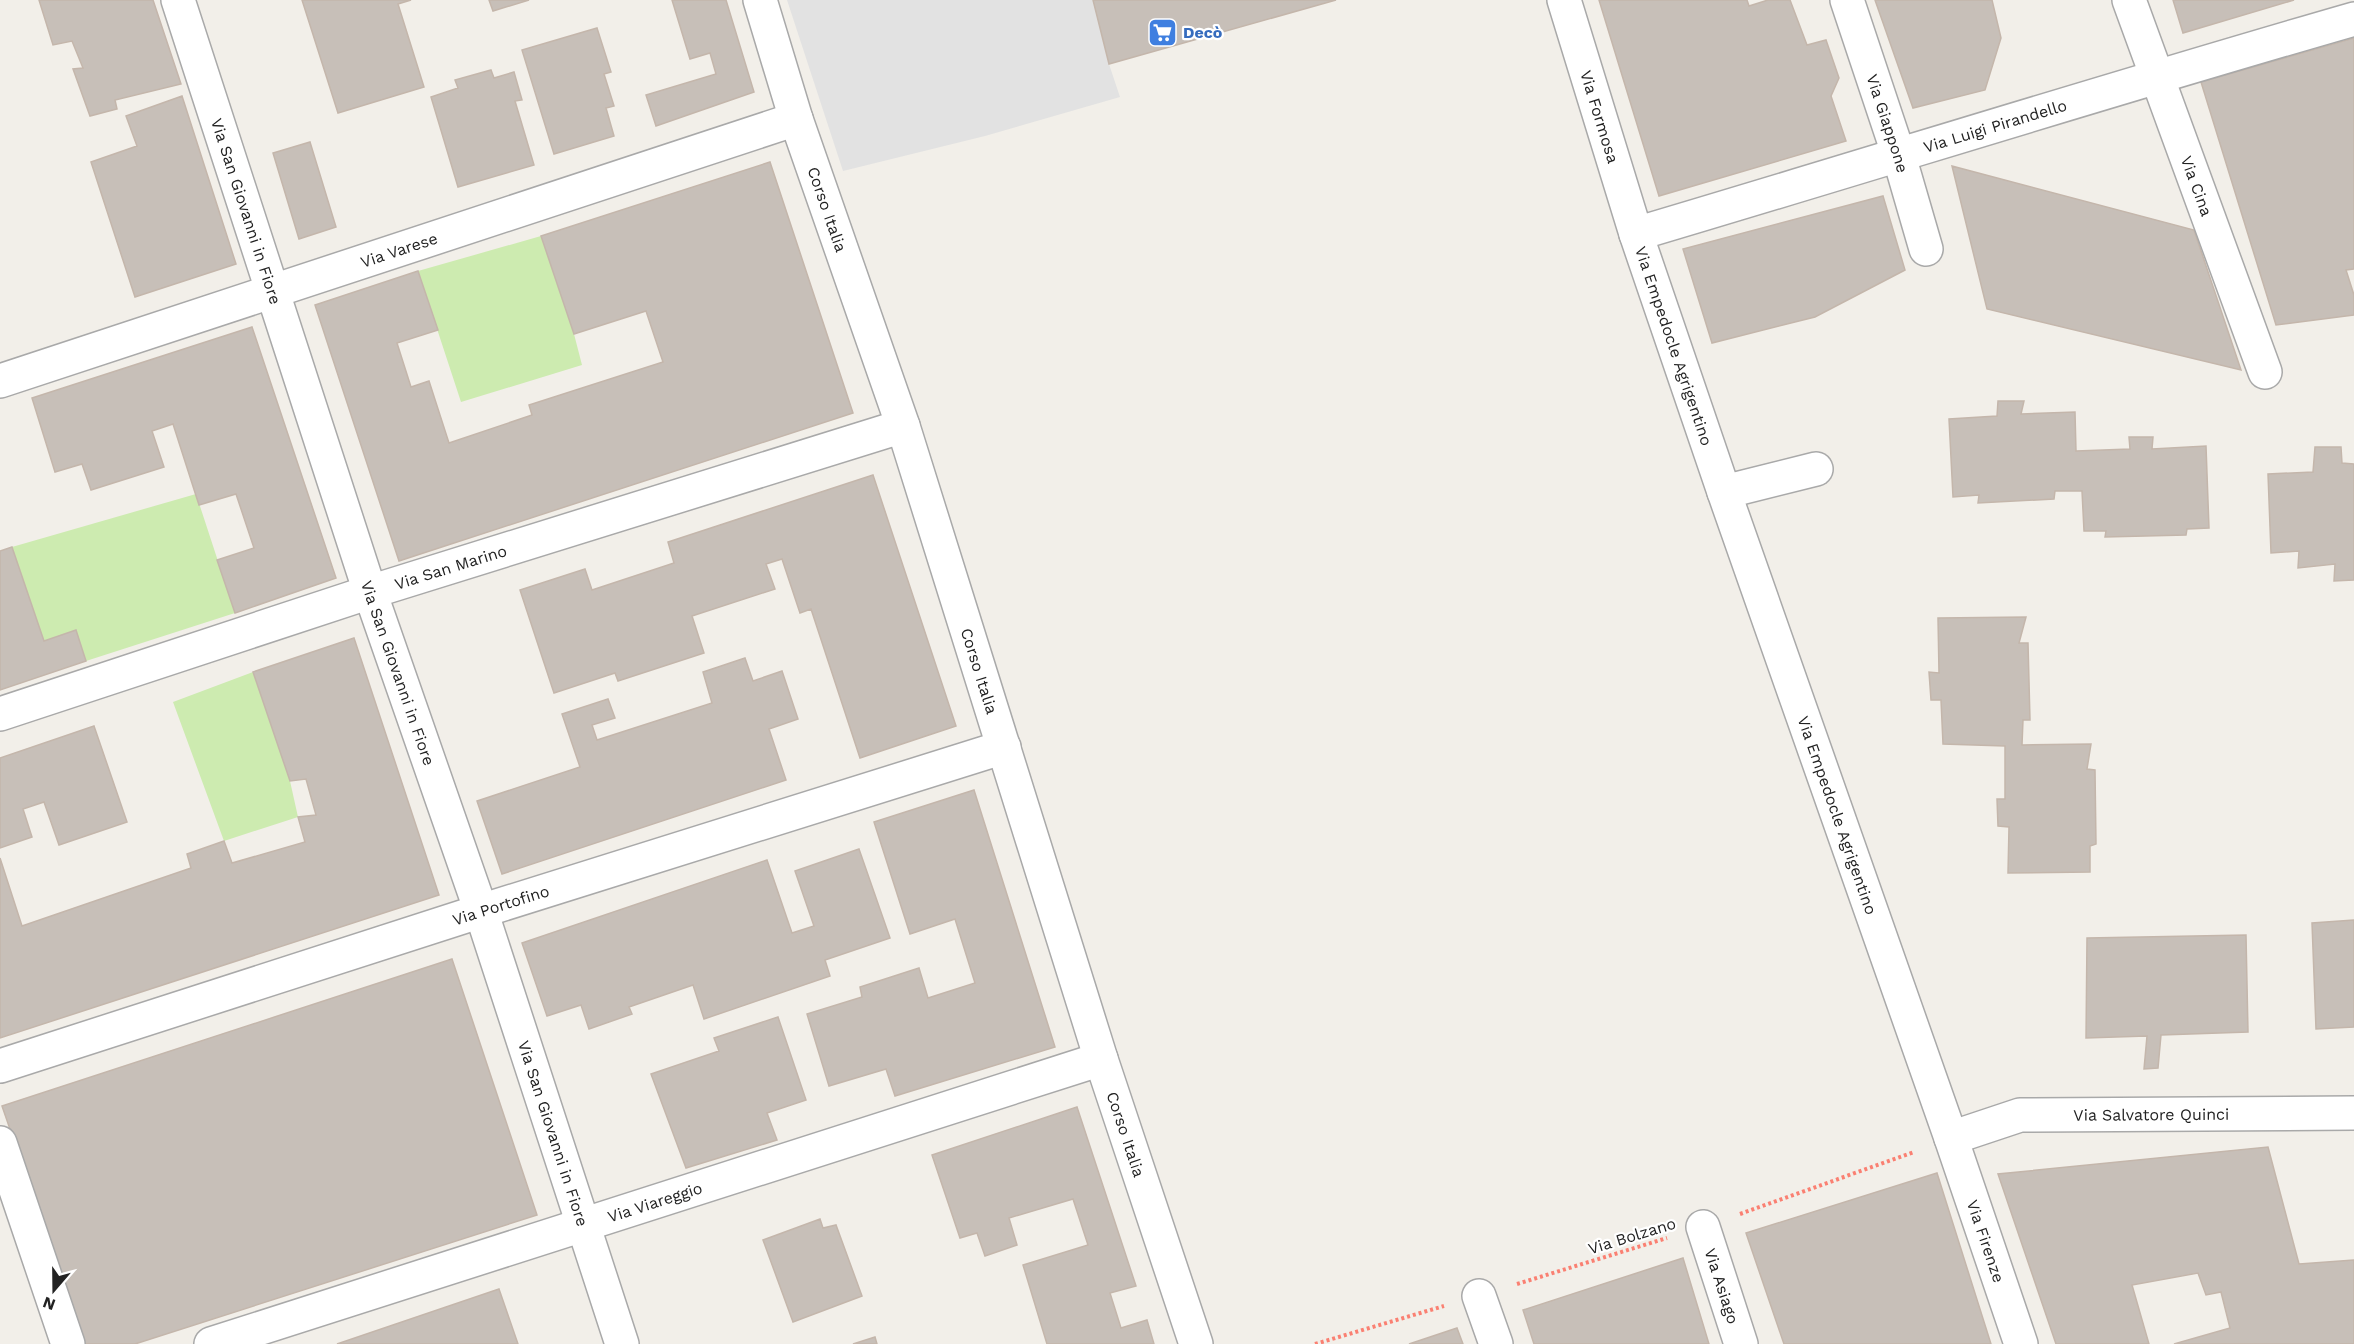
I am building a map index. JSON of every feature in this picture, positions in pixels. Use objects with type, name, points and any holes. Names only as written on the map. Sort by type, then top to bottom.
[{"type":"street","name":"Via San Giovanni in Fiore","points":[[178,0],[370,592],[481,911],[622,1344]]},
{"type":"street","name":"Corso Italia","points":[[760,0],[796,118],[903,426],[1101,1059],[1196,1344]]},
{"type":"street","name":"Via Formosa","points":[[1564,0],[1636,234]]},
{"type":"street","name":"Via Giappone","points":[[1847,0],[1899,156],[1926,249]]},
{"type":"street","name":"Via Cina","points":[[2129,0],[2265,372]]},
{"type":"street","name":"Via Luigi Pirandello","points":[[1636,234],[2354,19]]},
{"type":"street","name":"Via Varese","points":[[0,381],[796,118]]},
{"type":"street","name":"Via Empedocle Agrigentino","points":[[1636,234],[1951,1138]]},
{"type":"street","name":"Via San Marino","points":[[0,714],[370,592],[903,426]]},
{"type":"street","points":[[1724,492],[1816,469]]},
{"type":"street","name":"Via Portofino","points":[[0,1066],[481,911],[1004,747]]},
{"type":"street","name":"Via Viareggio","points":[[211,1344],[1101,1059]]},
{"type":"street","name":"Via Salvatore Quinci","points":[[1951,1138],[2020,1115],[2354,1113]]},
{"type":"street","name":"Via Firenze","points":[[1951,1138],[2021,1344]]},
{"type":"street","points":[[0,1143],[68,1344]]},
{"type":"street","name":"Via Asiago","points":[[1703,1227],[1741,1344]]},
{"type":"street","points":[[1479,1296],[1496,1344]]},
{"type":"path","name":"Via Bolzano","points":[[1315,1344],[1703,1227],[1951,1138]]},
{"type":"green space","points":[[541,236],[582,365],[461,402],[418,271]]},
{"type":"green space","points":[[196,494],[235,613],[86,661],[76,630],[44,641],[12,547]]},
{"type":"green space","points":[[253,672],[290,781],[298,817],[224,841],[173,702]]},
{"type":"shaded area","points":[[787,0],[1093,0],[1120,97],[985,136],[843,171]]},
{"type":"building","points":[[39,0],[153,0],[181,84],[115,100],[117,109],[90,116],[73,69],[83,68],[72,41],[53,45]]},
{"type":"building","points":[[302,0],[411,0],[398,4],[424,87],[338,113]]},
{"type":"building","points":[[489,0],[529,0],[493,11]]},
{"type":"building","points":[[672,0],[726,0],[754,92],[656,126],[646,95],[716,74],[710,53],[690,59]]},
{"type":"building","name":"Decò","points":[[1093,0],[1336,0],[1109,64]]},
{"type":"building","points":[[1599,0],[1747,0],[1749,6],[1768,0],[1790,0],[1807,45],[1826,40],[1839,78],[1831,96],[1846,141],[1659,196]]},
{"type":"building","points":[[1875,0],[1992,0],[2001,38],[1985,90],[1913,108]]},
{"type":"building","points":[[2173,0],[2294,0],[2183,33]]},
{"type":"building","points":[[597,28],[611,72],[604,74],[614,106],[606,108],[614,136],[554,154],[522,50]]},
{"type":"building","points":[[2354,38],[2354,269],[2346,270],[2354,295],[2354,315],[2276,325],[2201,82]]},
{"type":"building","points":[[491,70],[494,78],[514,72],[522,100],[515,101],[534,165],[458,187],[431,97],[458,88],[455,80]]},
{"type":"building","points":[[182,96],[236,264],[135,297],[91,162],[137,146],[126,116]]},
{"type":"building","points":[[310,142],[336,227],[299,239],[273,153]]},
{"type":"building","points":[[770,162],[853,413],[399,561],[315,305],[418,271],[438,330],[397,343],[411,387],[429,381],[449,443],[532,415],[529,405],[663,362],[646,311],[574,334],[541,236]]},
{"type":"building","points":[[1952,166],[2194,230],[2241,370],[1987,309]]},
{"type":"building","points":[[1883,196],[1905,270],[1815,317],[1712,343],[1683,249]]},
{"type":"building","points":[[252,327],[336,578],[235,613],[217,560],[254,548],[236,494],[199,505],[173,424],[152,431],[164,467],[91,490],[82,464],[55,472],[32,398]]},
{"type":"building","points":[[1998,401],[2024,401],[2021,414],[2075,412],[2076,451],[2130,449],[2129,437],[2153,437],[2152,449],[2206,446],[2209,528],[2187,529],[2186,535],[2105,537],[2106,531],[2084,531],[2082,491],[2055,491],[2054,499],[1978,503],[1979,495],[1953,497],[1949,419],[1997,416]]},
{"type":"building","points":[[2315,447],[2341,447],[2342,463],[2354,464],[2354,580],[2334,581],[2335,564],[2298,568],[2299,551],[2271,553],[2268,474],[2313,472]]},
{"type":"building","points":[[873,475],[956,726],[860,758],[811,609],[800,613],[782,559],[766,564],[775,589],[692,616],[704,653],[618,681],[615,673],[554,693],[520,590],[585,569],[592,590],[674,563],[668,542]]},
{"type":"building","points":[[12,547],[44,641],[76,630],[86,661],[0,690],[0,551]]},
{"type":"building","points":[[2026,617],[2019,643],[2028,643],[2030,720],[2023,720],[2022,745],[2091,744],[2087,769],[2095,770],[2096,844],[2090,846],[2090,872],[2008,873],[2009,827],[1998,826],[1997,799],[2005,799],[2005,746],[1943,744],[1941,700],[1931,700],[1929,672],[1939,673],[1938,618]]},
{"type":"building","points":[[354,638],[439,895],[0,1038],[0,858],[22,926],[191,868],[187,854],[224,841],[232,863],[305,842],[298,817],[316,815],[306,779],[290,781],[253,672]]},
{"type":"building","points":[[745,658],[753,681],[782,671],[798,719],[769,729],[786,780],[502,874],[477,801],[580,767],[562,714],[608,699],[615,718],[592,725],[597,740],[712,703],[703,672]]},
{"type":"building","points":[[94,726],[127,822],[59,845],[44,802],[23,809],[32,837],[0,848],[0,758]]},
{"type":"building","points":[[974,790],[1055,1047],[895,1096],[886,1069],[829,1086],[807,1014],[862,997],[860,987],[919,968],[928,998],[975,983],[955,919],[910,934],[874,822]]},
{"type":"building","points":[[859,849],[890,938],[825,960],[830,976],[704,1019],[693,985],[629,1007],[632,1014],[589,1029],[581,1005],[547,1016],[522,943],[767,860],[792,933],[814,926],[795,871]]},
{"type":"building","points":[[2354,920],[2354,1027],[2316,1029],[2312,923]]},
{"type":"building","points":[[2246,935],[2248,1032],[2161,1035],[2158,1068],[2144,1069],[2147,1036],[2086,1038],[2087,938]]},
{"type":"building","points":[[452,959],[537,1215],[135,1344],[84,1344],[2,1106]]},
{"type":"building","points":[[778,1017],[806,1100],[767,1113],[777,1140],[686,1168],[651,1074],[719,1051],[714,1038]]},
{"type":"building","points":[[1077,1107],[1136,1286],[1110,1293],[1121,1328],[1147,1320],[1154,1344],[1047,1344],[1023,1265],[1088,1245],[1073,1199],[1009,1218],[1017,1245],[985,1256],[977,1233],[960,1238],[932,1155]]},
{"type":"building","points":[[2268,1147],[2299,1264],[2354,1260],[2354,1344],[2174,1344],[2230,1328],[2221,1292],[2206,1295],[2198,1273],[2132,1285],[2149,1344],[2056,1344],[1998,1174]]},
{"type":"building","points":[[1937,1173],[1991,1344],[1784,1344],[1746,1233]]},
{"type":"building","points":[[820,1219],[823,1228],[836,1225],[862,1296],[793,1322],[763,1240]]},
{"type":"building","points":[[1683,1258],[1709,1344],[1534,1344],[1523,1310]]},
{"type":"building","points":[[499,1289],[518,1344],[337,1344]]},
{"type":"building","points":[[1457,1328],[1463,1344],[1409,1344]]},
{"type":"building","points":[[875,1337],[877,1344],[853,1344]]},
{"type":"place","name":"Decò","points":[[1162,32]]}]
